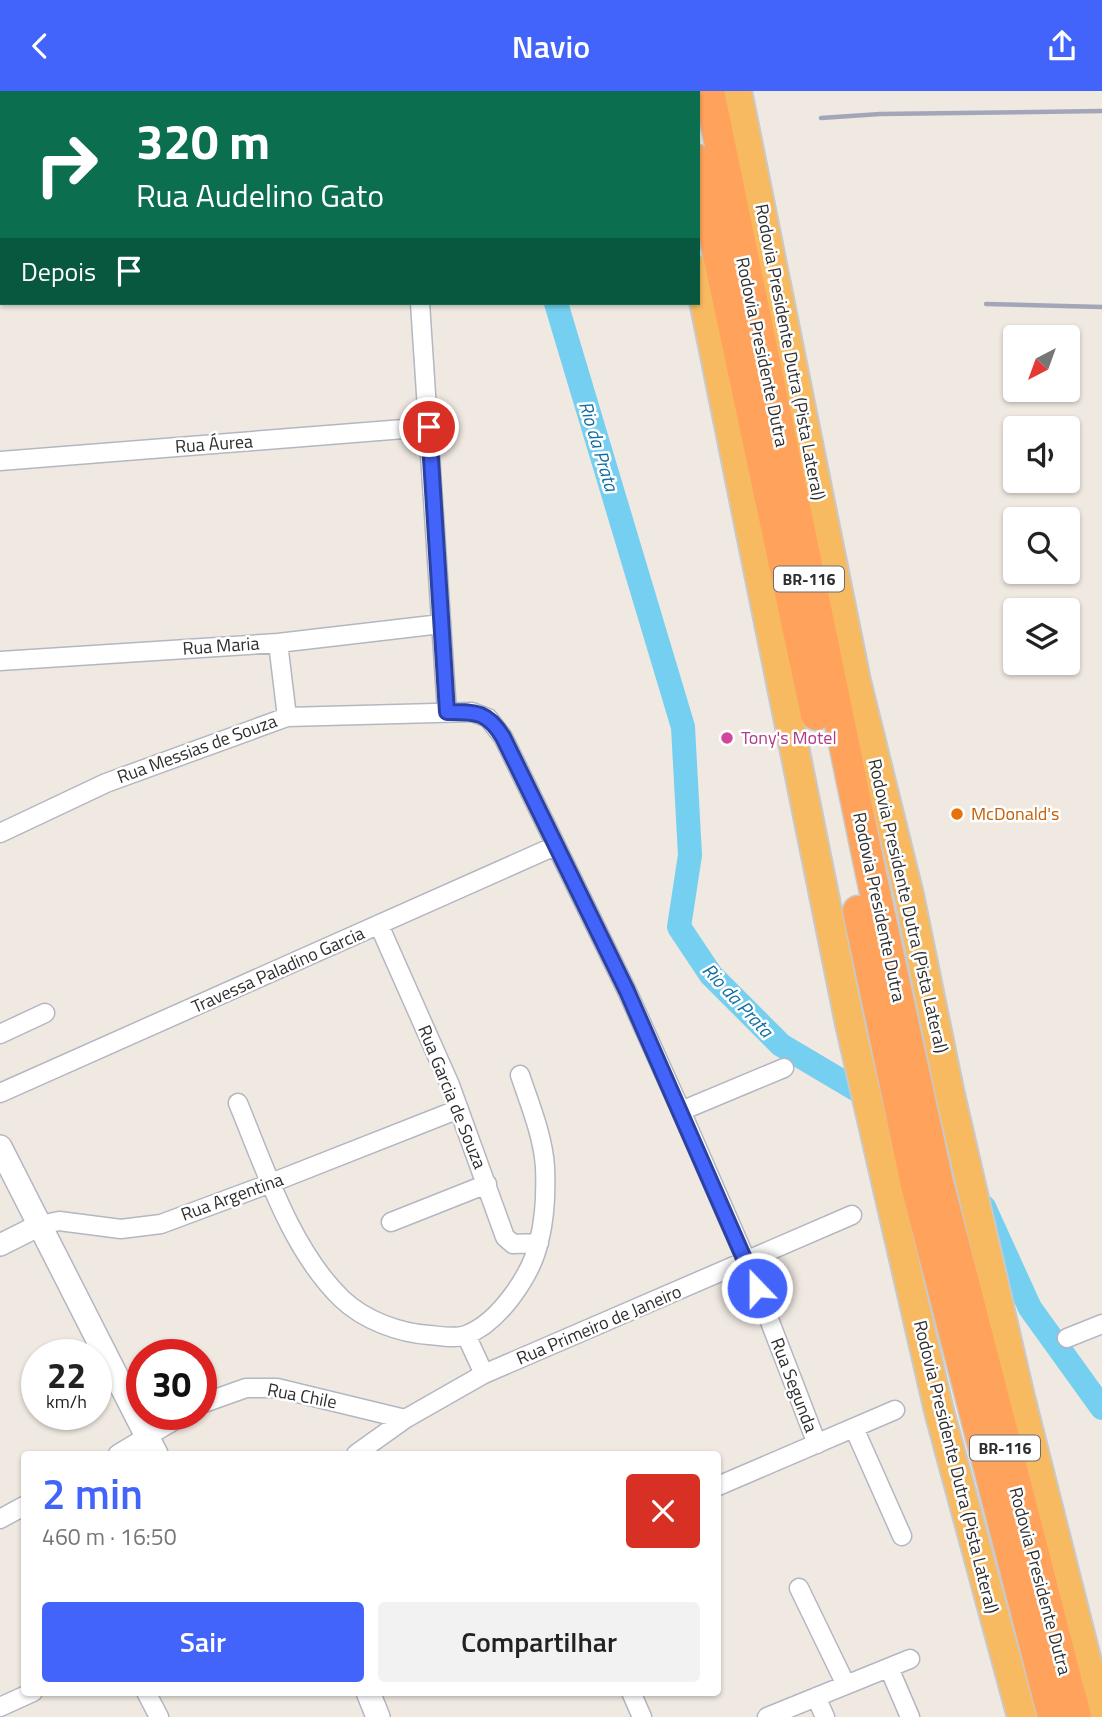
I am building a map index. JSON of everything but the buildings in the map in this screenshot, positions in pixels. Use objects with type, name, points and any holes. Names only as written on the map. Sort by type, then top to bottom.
[{"type":"highway","name":"Rodovia Presidente Dutra","points":[[709,91],[870,869],[902,1066]]},
{"type":"highway","name":"Rodovia Presidente Dutra (Pista Lateral)","points":[[737,91],[856,681],[909,895],[949,1090],[1009,1345],[1101,1717]]},
{"type":"highway","name":"Rodovia Presidente Dutra","points":[[700,169],[926,1181],[1053,1717]]},
{"type":"highway","name":"Rodovia Presidente Dutra (Pista Lateral)","points":[[700,281],[850,1024],[939,1411],[1022,1717]]},
{"type":"highway","name":"Rodovia Presidente Dutra","points":[[926,1181],[1076,1717]]},
{"type":"main road","points":[[0,1147],[151,1446]]},
{"type":"main road","points":[[370,1696],[378,1717]]},
{"type":"street","points":[[420,305],[447,712]]},
{"type":"street","name":"Rua Áurea","points":[[0,461],[429,427]]},
{"type":"street","name":"Rua Maria","points":[[0,660],[278,643],[441,624]]},
{"type":"street","points":[[278,643],[287,717]]},
{"type":"street","name":"Rua Messias de Souza","points":[[0,833],[106,783],[287,717],[447,712]]},
{"type":"street","name":"Rua Segunda","points":[[447,712],[479,713],[497,728],[627,991],[681,1111],[747,1262],[817,1444]]},
{"type":"street","name":"Travessa Paladino Garcia","points":[[0,1093],[555,846]]},
{"type":"street","name":"Rua Garcia de Souza","points":[[379,925],[459,1109],[505,1237],[513,1244],[539,1243]]},
{"type":"street","points":[[0,1034],[45,1013]]},
{"type":"street","points":[[681,1111],[784,1068]]},
{"type":"street","points":[[238,1103],[271,1184],[299,1242],[317,1270],[344,1300],[393,1328],[416,1335],[450,1337],[466,1335],[486,1323],[520,1286],[539,1243],[545,1193],[545,1165],[540,1138],[520,1075]]},
{"type":"street","name":"Rua Argentina","points":[[0,1245],[40,1225],[60,1221],[121,1229],[152,1226],[271,1184],[459,1109]]},
{"type":"street","points":[[391,1222],[486,1184]]},
{"type":"street","name":"Rua Primeiro de Janeiro","points":[[360,1451],[405,1419],[484,1374],[852,1215]]},
{"type":"street","points":[[1067,1338],[1102,1324]]},
{"type":"street","points":[[466,1335],[484,1374]]},
{"type":"street","name":"Rua Chile","points":[[217,1398],[246,1388],[276,1388],[405,1419]]},
{"type":"street","points":[[721,1485],[895,1410]]},
{"type":"street","points":[[854,1428],[902,1536]]},
{"type":"street","points":[[130,1451],[151,1446],[168,1430]]},
{"type":"street","points":[[0,1519],[21,1508]]},
{"type":"street","points":[[799,1588],[846,1685]]},
{"type":"street","points":[[767,1717],[909,1659]]},
{"type":"street","points":[[889,1668],[910,1717]]},
{"type":"street","points":[[0,1707],[24,1696]]},
{"type":"street","points":[[148,1696],[159,1717]]},
{"type":"street","points":[[633,1696],[642,1717]]},
{"type":"street","points":[[816,1697],[825,1717]]},
{"type":"waterway","name":"Rio da Prata","points":[[557,305],[683,727],[690,855],[679,927],[711,975],[781,1045],[878,1100]]},
{"type":"waterway","name":"Rio da Prata","points":[[984,1207],[1030,1308],[1102,1408]]},
{"type":"railway","points":[[821,118],[880,114],[1102,111]]},
{"type":"railway","points":[[986,304],[1102,307]]},
{"type":"place","name":"Tony's Motel","points":[[727,738]]},
{"type":"place","name":"McDonald's","points":[[957,814]]},
{"type":"route","points":[[429,427],[447,712],[479,713],[488,718],[503,737],[627,991],[757,1288]]}]
